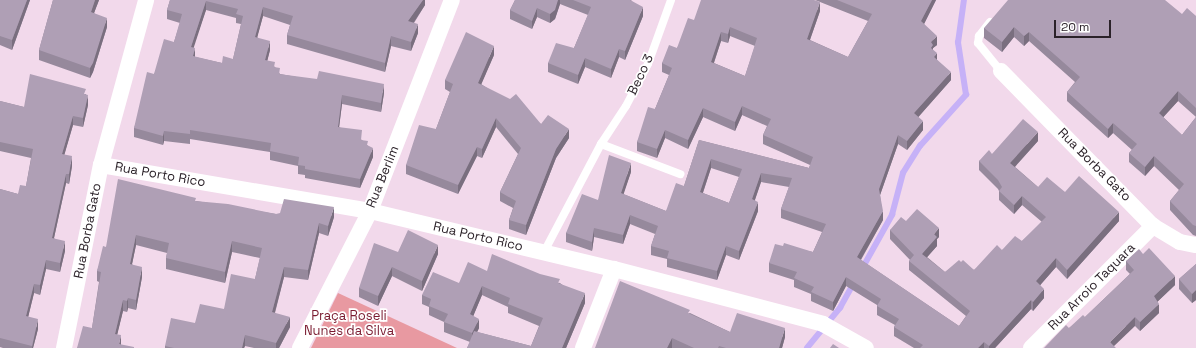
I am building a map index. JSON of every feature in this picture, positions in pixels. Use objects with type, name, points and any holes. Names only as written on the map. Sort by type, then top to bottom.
[{"type":"street","name":"Rua Borba Gato","points":[[64,348],[101,165],[146,0]]},
{"type":"street","name":"Rua Berlim","points":[[300,348],[370,211],[446,3]]},
{"type":"street","name":"Rua Borba Gato","points":[[1001,71],[1154,226],[1180,242],[1196,245]]},
{"type":"street","name":"Rua Porto Rico","points":[[101,165],[370,211],[544,252],[824,324],[866,348]]},
{"type":"street","name":"Rua Arroio Taquara","points":[[1031,348],[1154,226]]},
{"type":"street","points":[[583,348],[614,269]]},
{"type":"lane","name":"Beco 3","points":[[544,252],[601,144],[626,106],[648,64],[671,0]]},
{"type":"lane","points":[[999,12],[979,36],[978,43],[1001,71]]},
{"type":"lane","points":[[601,144],[680,174]]},
{"type":"green space","name":"Praça Roseli Nunes da Silva","points":[[338,293],[457,348],[311,348]]},
{"type":"building","points":[[0,0],[27,0],[12,40],[0,36]]},
{"type":"building","points":[[53,0],[95,0],[91,12],[107,18],[93,63],[90,68],[39,50]]},
{"type":"building","points":[[170,0],[423,0],[408,21],[418,24],[411,42],[391,36],[385,63],[287,35],[293,16],[263,7],[255,37],[270,41],[265,60],[275,62],[274,67],[280,68],[279,74],[317,79],[319,71],[384,84],[381,103],[342,95],[338,127],[362,130],[361,140],[368,141],[367,145],[373,148],[360,179],[305,169],[305,166],[298,165],[299,157],[270,151],[271,143],[190,130],[190,134],[164,131],[163,136],[134,128],[147,72],[154,74],[164,39],[174,42],[182,14],[167,10]],"holes":[[[206,1],[238,9],[236,14],[243,16],[233,59],[223,56],[222,63],[193,56],[195,48],[191,47]]]},
{"type":"building","points":[[515,0],[558,0],[555,10],[550,14],[537,8],[532,21],[510,10]]},
{"type":"building","points":[[573,0],[630,0],[643,7],[625,51],[619,49],[611,69],[585,58],[578,75],[548,63],[556,43],[574,48],[591,7]]},
{"type":"building","points":[[701,0],[814,0],[820,2],[807,39],[848,57],[872,14],[837,0],[932,0],[921,21],[937,36],[931,42],[933,45],[931,48],[937,53],[934,57],[951,72],[914,113],[923,121],[907,141],[898,135],[879,189],[883,211],[857,257],[959,326],[970,311],[909,261],[914,255],[890,230],[901,217],[906,221],[917,209],[939,228],[934,234],[937,237],[922,254],[945,272],[959,260],[961,262],[963,260],[974,270],[997,245],[1002,250],[1015,236],[1022,241],[1046,217],[1022,196],[1014,205],[999,191],[1002,187],[998,180],[979,161],[989,150],[992,154],[1023,119],[1038,132],[1010,163],[1038,187],[1047,177],[1065,192],[1079,176],[1119,212],[1067,270],[1056,258],[1036,281],[1044,289],[1033,302],[1031,300],[989,346],[984,342],[978,348],[920,348],[923,345],[894,327],[899,319],[877,306],[881,299],[846,277],[833,302],[811,292],[814,287],[794,278],[797,272],[769,263],[775,244],[783,246],[784,243],[813,252],[826,224],[781,209],[792,178],[761,173],[752,199],[758,202],[739,251],[726,246],[717,271],[667,258],[669,251],[651,246],[658,226],[630,215],[623,235],[594,228],[592,242],[566,233],[582,194],[598,200],[609,155],[631,163],[621,193],[666,211],[676,183],[684,186],[699,140],[809,168],[813,157],[763,135],[771,119],[742,106],[735,122],[703,108],[688,140],[665,130],[657,149],[637,142],[648,107],[655,109],[672,68],[662,63],[669,45],[677,48],[688,18],[694,20]],"holes":[[[730,27],[757,38],[745,76],[711,62],[721,32],[728,34]],[[711,159],[742,169],[729,203],[700,192]]]},
{"type":"building","points":[[1008,0],[1165,0],[1182,14],[1187,8],[1196,16],[1196,108],[1178,91],[1159,113],[1182,135],[1196,117],[1196,226],[1193,225],[1170,201],[1184,184],[1154,156],[1145,167],[1129,153],[1137,144],[1113,123],[1108,129],[1067,92],[1080,77],[1029,32],[1024,36],[1014,27],[1002,42],[984,28]]},
{"type":"building","points":[[466,32],[494,46],[478,83],[510,99],[516,94],[541,124],[548,115],[569,129],[556,149],[526,225],[509,220],[516,201],[500,192],[521,148],[496,118],[482,149],[477,147],[458,185],[406,165],[419,125],[436,129],[453,84],[445,80]]},
{"type":"building","points":[[30,74],[86,89],[84,94],[88,95],[83,118],[73,116],[62,154],[72,156],[69,174],[66,174],[52,238],[65,241],[60,263],[46,260],[40,285],[34,284],[26,316],[38,319],[32,346],[0,338],[0,189],[18,194],[20,185],[26,186],[33,149],[0,142],[0,101],[24,107]]},
{"type":"building","points":[[118,179],[196,198],[195,201],[228,204],[276,214],[280,213],[284,199],[334,207],[328,226],[319,223],[308,270],[284,267],[272,312],[290,317],[276,343],[245,335],[242,348],[174,348],[165,346],[171,318],[195,323],[200,304],[224,309],[231,274],[255,279],[262,248],[232,241],[225,272],[166,258],[169,243],[136,235],[130,264],[142,267],[136,300],[128,298],[127,301],[123,300],[115,334],[121,335],[119,344],[134,348],[77,348],[83,326],[92,328],[101,272],[97,271],[103,246],[106,247]]},
{"type":"building","points":[[408,230],[438,245],[422,281],[392,267],[378,296],[359,288],[374,243],[398,252]]},
{"type":"building","points":[[1149,248],[1175,276],[1154,296],[1159,304],[1140,322],[1135,317],[1110,342],[1116,348],[1044,348],[1066,325],[1069,328],[1083,315],[1085,317],[1134,270],[1126,261],[1139,249],[1143,254]]},
{"type":"building","points":[[492,254],[540,274],[560,279],[558,283],[585,293],[562,348],[467,348],[474,331],[531,346],[543,318],[508,304],[510,298],[482,286],[470,314],[479,319],[472,333],[444,322],[448,314],[429,306],[431,299],[422,295],[433,272],[459,283],[468,262],[487,271]]},
{"type":"building","points":[[1196,264],[1196,290],[1192,294],[1179,279]]},
{"type":"building","points":[[620,281],[690,310],[688,313],[730,332],[737,313],[785,328],[779,348],[726,348],[719,346],[718,348],[694,348],[672,338],[667,348],[595,348]]},
{"type":"building","points":[[833,344],[839,348],[830,348]]},
{"type":"waterway","points":[[862,269],[892,215],[903,173],[920,146],[966,95],[958,43],[964,0]]},
{"type":"waterway","points":[[807,348],[840,308],[854,283]]}]
